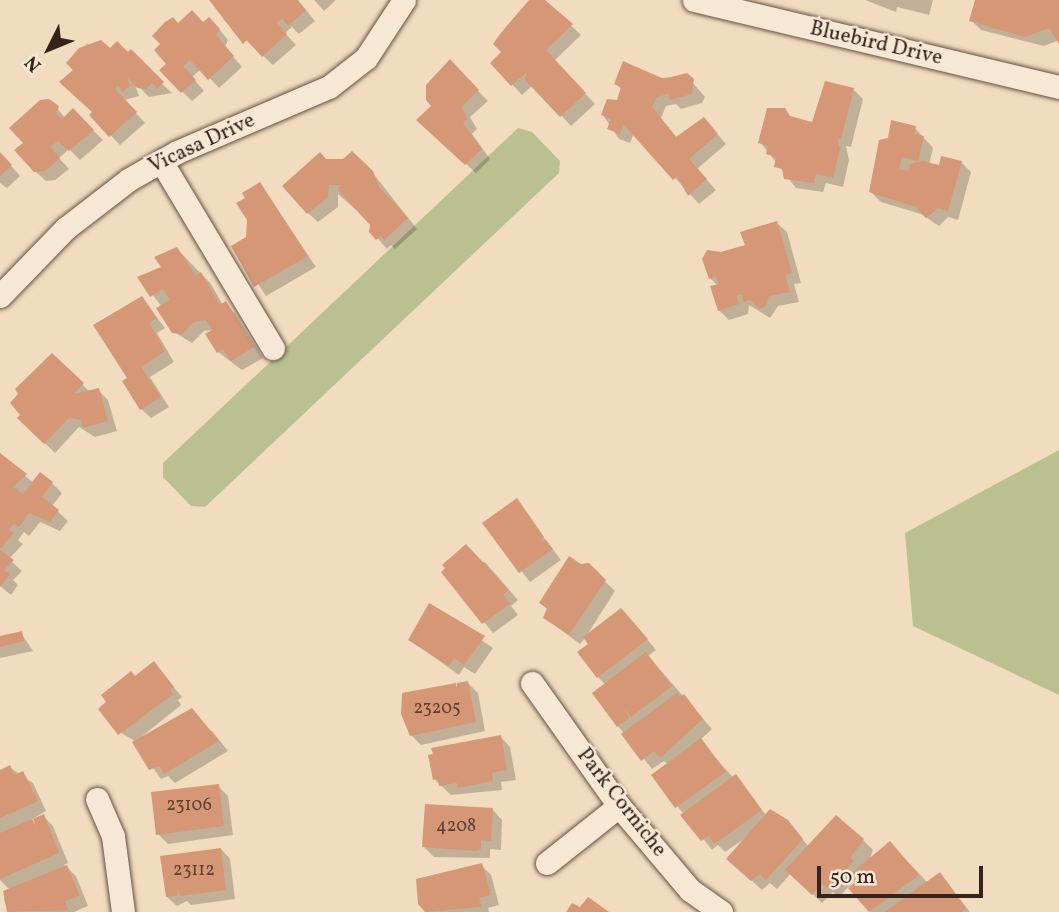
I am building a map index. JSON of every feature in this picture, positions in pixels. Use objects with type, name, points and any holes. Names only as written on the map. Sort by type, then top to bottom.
[{"type":"street","name":"Vicasa Drive","points":[[0,296],[66,228],[161,161],[329,88],[366,58],[404,0]]},
{"type":"street","name":"Bluebird Drive","points":[[694,0],[1059,87]]},
{"type":"street","points":[[161,161],[273,348]]},
{"type":"street","name":"Park Corniche","points":[[532,683],[619,806],[690,890],[721,912]]},
{"type":"street","points":[[97,799],[113,836],[123,912]]},
{"type":"street","points":[[547,863],[619,806]]},
{"type":"green space","points":[[518,128],[532,132],[560,161],[559,173],[205,507],[191,506],[163,477],[163,463]]},
{"type":"green space","points":[[1059,450],[1059,695],[913,626],[905,533]]},
{"type":"building","points":[[209,0],[297,0],[306,10],[288,26],[282,18],[277,23],[287,34],[262,57],[247,40],[243,44]]},
{"type":"building","points":[[529,0],[545,0],[573,24],[546,50],[586,93],[560,117],[525,80],[527,72],[511,86],[490,63],[501,52],[493,44]]},
{"type":"building","points":[[975,0],[1059,0],[1059,44],[1049,28],[1025,37],[969,21]]},
{"type":"building","points":[[192,10],[203,22],[209,17],[220,29],[216,35],[234,56],[208,80],[190,60],[183,66],[196,80],[181,93],[159,70],[166,64],[154,50],[160,44],[152,36],[165,22],[173,17],[178,23]]},
{"type":"building","points":[[101,40],[110,48],[117,41],[128,52],[131,49],[164,82],[157,89],[152,83],[146,89],[137,88],[127,77],[130,85],[123,92],[118,86],[115,89],[137,112],[109,137],[89,115],[92,112],[59,82],[73,70],[66,63],[79,48]]},
{"type":"building","points":[[450,59],[479,90],[461,107],[468,119],[463,123],[482,149],[465,165],[416,120],[431,106],[426,100],[426,85]]},
{"type":"building","points":[[623,61],[664,79],[687,73],[694,79],[692,94],[670,100],[668,94],[657,97],[652,107],[676,137],[704,117],[718,134],[689,159],[707,179],[688,196],[677,176],[673,180],[624,125],[620,134],[607,129],[611,119],[601,115],[607,99],[617,100],[621,87],[614,84]]},
{"type":"building","points":[[825,81],[854,88],[841,139],[837,138],[840,149],[833,178],[816,174],[814,183],[784,179],[782,169],[774,167],[776,157],[766,154],[768,146],[758,143],[767,108],[785,108],[790,116],[812,122]]},
{"type":"building","points":[[49,99],[59,106],[56,114],[62,119],[73,108],[94,130],[69,151],[58,141],[50,147],[60,158],[45,171],[34,172],[14,150],[23,143],[9,128],[40,100]]},
{"type":"building","points":[[891,120],[916,126],[914,134],[924,136],[918,161],[902,157],[899,169],[909,171],[910,164],[923,161],[939,165],[941,156],[962,161],[948,211],[938,208],[926,218],[916,207],[869,192],[879,140],[888,138]]},
{"type":"building","points":[[352,151],[373,171],[379,187],[408,218],[384,240],[381,236],[376,240],[369,232],[370,225],[338,190],[340,185],[329,185],[328,197],[307,214],[282,186],[320,152],[326,159],[343,159]]},
{"type":"building","points":[[0,152],[12,165],[0,176]]},
{"type":"building","points":[[260,182],[308,256],[254,287],[231,246],[246,237],[247,220],[236,203],[245,198],[242,193]]},
{"type":"building","points":[[777,221],[792,273],[785,275],[790,292],[769,296],[766,306],[759,309],[750,300],[744,302],[741,294],[736,296],[739,304],[718,311],[710,286],[719,284],[716,276],[709,279],[702,259],[707,250],[721,252],[745,245],[740,232]]},
{"type":"building","points":[[177,247],[196,276],[201,272],[220,305],[226,301],[254,347],[231,361],[223,349],[217,353],[205,334],[212,330],[206,320],[194,322],[182,334],[172,333],[156,308],[170,300],[163,289],[150,297],[137,277],[161,267],[154,257]]},
{"type":"building","points":[[142,296],[157,318],[149,323],[165,351],[141,367],[161,397],[140,410],[122,381],[127,378],[93,325]]},
{"type":"building","points":[[52,353],[84,383],[74,394],[99,388],[108,421],[83,428],[81,420],[69,418],[44,444],[17,418],[20,415],[10,403],[18,394],[15,389]]},
{"type":"building","points":[[0,453],[27,474],[13,487],[23,494],[40,472],[53,482],[42,497],[59,510],[50,522],[29,513],[19,527],[14,524],[9,529],[14,533],[0,549]]},
{"type":"building","points":[[517,498],[544,537],[539,544],[545,539],[553,549],[519,573],[482,523]]},
{"type":"building","points":[[466,544],[509,590],[503,595],[510,604],[482,624],[441,572],[445,568],[442,565]]},
{"type":"building","points":[[0,550],[14,560],[4,570],[10,574],[0,587]]},
{"type":"building","points":[[569,556],[581,564],[589,563],[606,580],[569,635],[543,618],[547,608],[539,603]]},
{"type":"building","points":[[429,603],[485,636],[464,665],[454,658],[449,666],[408,640]]},
{"type":"building","points":[[621,608],[648,639],[597,678],[577,652],[588,644],[583,637]]},
{"type":"building","points":[[22,631],[24,641],[0,647],[0,636]]},
{"type":"building","points":[[646,652],[672,686],[631,717],[625,708],[629,718],[617,727],[592,693]]},
{"type":"building","points":[[154,661],[174,687],[170,690],[173,694],[118,735],[98,709],[106,702],[101,695],[131,671],[135,676]]},
{"type":"building","points":[[468,681],[476,722],[410,736],[401,714],[402,693],[456,683],[457,691],[457,683]]},
{"type":"building","points":[[677,693],[680,697],[684,694],[703,719],[660,758],[654,751],[641,761],[621,734]]},
{"type":"building","points":[[192,708],[219,741],[164,774],[159,766],[149,770],[132,742]]},
{"type":"building","points":[[501,735],[507,770],[492,773],[493,781],[458,788],[457,783],[439,786],[438,779],[433,780],[428,755],[433,754],[431,748]]},
{"type":"building","points":[[701,738],[726,772],[675,808],[651,775]]},
{"type":"building","points":[[10,765],[14,775],[23,771],[38,801],[0,818],[0,770]]},
{"type":"building","points":[[736,774],[762,810],[714,844],[709,836],[701,841],[680,815]]},
{"type":"building","points":[[219,784],[224,826],[156,835],[151,792]]},
{"type":"building","points":[[425,804],[493,808],[491,841],[481,840],[481,849],[476,851],[422,847]]},
{"type":"building","points":[[770,809],[788,820],[803,839],[766,880],[759,874],[751,881],[726,859]]},
{"type":"building","points":[[44,814],[59,853],[0,879],[0,833],[32,819],[36,826],[33,819]]},
{"type":"building","points":[[836,815],[864,839],[850,858],[854,861],[828,889],[822,884],[812,895],[785,870]]},
{"type":"building","points":[[890,841],[919,875],[869,912],[848,888],[859,879],[853,872]]},
{"type":"building","points":[[221,848],[226,890],[180,896],[178,887],[177,896],[166,897],[160,856]]},
{"type":"building","points":[[482,863],[491,895],[479,898],[482,907],[425,912],[418,904],[416,879]]},
{"type":"building","points":[[67,865],[80,896],[65,901],[68,910],[7,912],[3,891]]},
{"type":"building","points":[[940,872],[966,908],[961,912],[885,912]]},
{"type":"building","points":[[588,897],[609,912],[566,912],[572,903],[580,907]]}]
